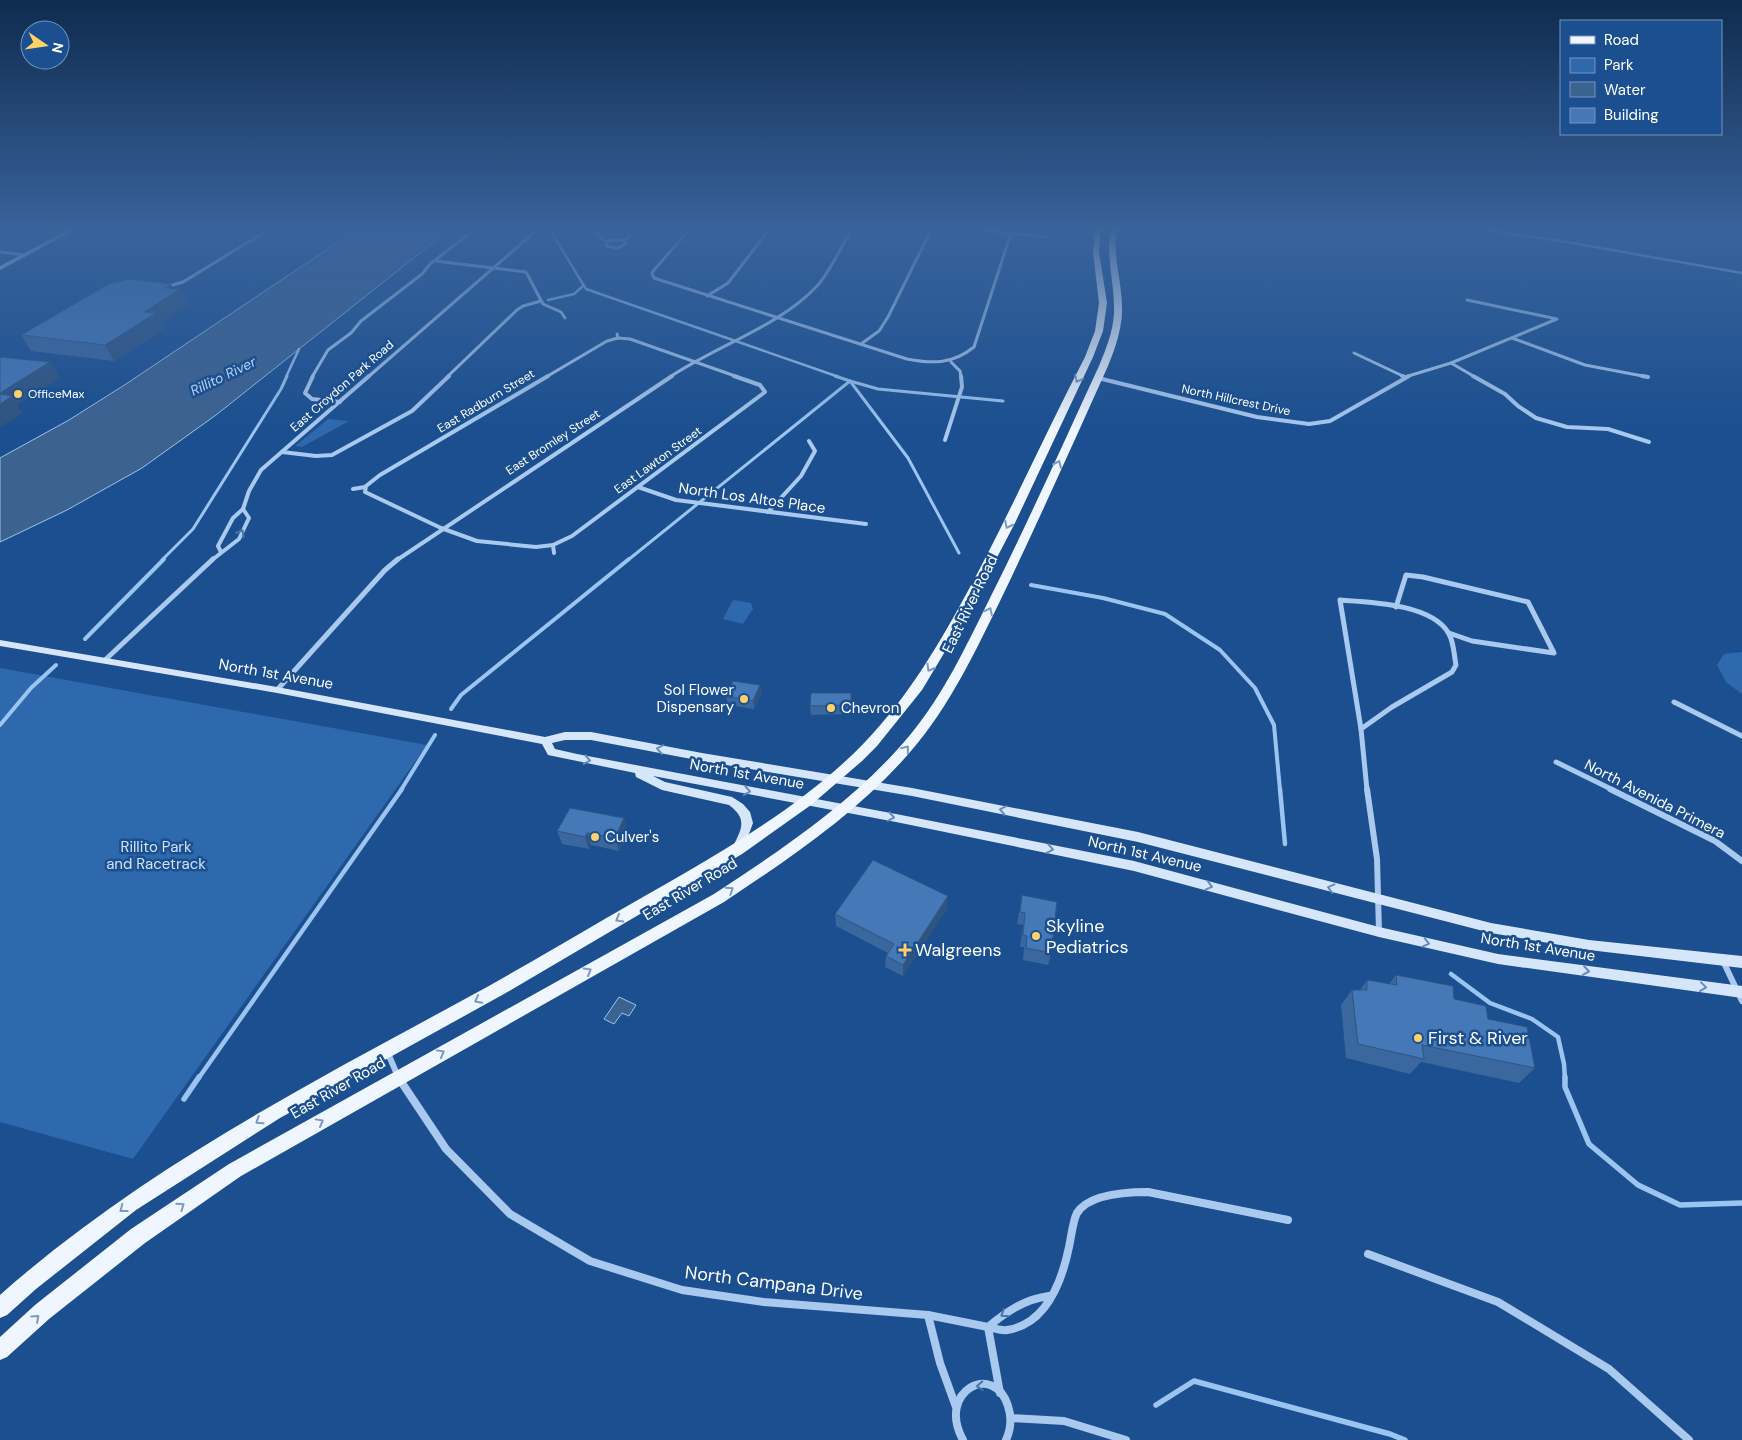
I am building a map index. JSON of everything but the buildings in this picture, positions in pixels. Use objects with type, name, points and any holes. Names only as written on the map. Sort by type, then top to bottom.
[{"type":"main road","name":"East River Road","points":[[0,1308],[130,1204],[274,1112],[498,989],[736,850],[806,801],[872,743],[904,705],[930,667],[1010,523],[1070,394],[1090,357],[1100,324],[1102,297]]},
{"type":"main road","points":[[1109,297],[1110,321],[1114,335]]},
{"type":"main road","name":"East River Road","points":[[0,1350],[42,1312],[138,1236],[234,1170],[398,1076],[719,898],[784,855],[872,785],[899,757],[936,711],[957,676],[1017,555],[1110,352],[1114,335],[1117,297]]},
{"type":"main road","points":[[1098,378],[1092,372],[1106,336],[1100,324]]},
{"type":"main road","name":"North 1st Avenue","points":[[0,642],[277,690],[545,742],[565,736],[591,736],[702,757],[872,785],[1138,838],[1378,901],[1491,928],[1589,945],[1742,962]]},
{"type":"main road","name":"North 1st Avenue","points":[[545,742],[552,752],[1134,866],[1379,932],[1498,959],[1741,995]]},
{"type":"main road","points":[[633,769],[662,786],[732,801],[742,808],[747,815],[748,827],[736,850]]},
{"type":"street","points":[[340,402],[312,399],[305,393],[325,354],[333,345],[352,333],[360,321],[391,297]]},
{"type":"street","name":"East Croydon Park Road","points":[[221,552],[218,546],[233,518],[243,509],[249,491],[262,470],[461,297]]},
{"type":"street","points":[[539,297],[543,304],[561,312],[565,318]]},
{"type":"street","points":[[711,297],[928,364],[951,362],[964,356],[974,347],[990,297]]},
{"type":"street","name":"East Bromley Street","points":[[277,690],[385,570],[442,528],[693,362],[776,318],[806,297]]},
{"type":"street","points":[[861,344],[878,330],[888,317],[898,297]]},
{"type":"street","name":"North Hillcrest Drive","points":[[1098,378],[1257,417],[1309,424],[1330,421],[1405,377],[1451,363],[1557,319],[1467,300]]},
{"type":"street","points":[[282,452],[316,456],[332,455],[402,417],[412,411],[517,310],[523,306],[541,301]]},
{"type":"street","name":"East Radburn Street","points":[[365,488],[371,481],[388,470],[618,336],[693,362]]},
{"type":"street","points":[[1512,338],[1585,365],[1648,377]]},
{"type":"street","points":[[1354,353],[1405,377]]},
{"type":"street","name":"East Lawton Street","points":[[553,545],[572,536],[765,392],[760,385],[693,362]]},
{"type":"street","points":[[945,440],[962,387],[960,372],[951,362]]},
{"type":"street","points":[[1451,363],[1505,394],[1518,406],[1536,418],[1567,427],[1608,429],[1649,442]]},
{"type":"street","points":[[768,512],[798,480],[811,462],[815,451],[809,441]]},
{"type":"street","points":[[353,489],[365,488],[368,494],[442,528],[477,541],[536,547],[553,545],[554,553]]},
{"type":"street","name":"North Los Altos Place","points":[[638,488],[676,500],[866,524]]},
{"type":"street","name":"East Croydon Park Road","points":[[105,660],[221,552],[239,539],[249,518],[243,509]]},
{"type":"street","points":[[1379,932],[1377,859],[1368,799],[1361,729],[1340,600],[1381,603],[1396,607],[1420,613],[1435,620],[1448,632],[1472,642],[1554,653],[1528,602],[1423,577],[1406,575],[1396,607]]},
{"type":"street","points":[[1361,729],[1392,707],[1452,672],[1456,664],[1448,632]]},
{"type":"street","points":[[1674,702],[1742,736]]},
{"type":"street","name":"North Avenida Primera","points":[[1556,762],[1715,841],[1742,861]]},
{"type":"street","points":[[1722,960],[1741,995]]},
{"type":"street","name":"North Campana Drive","points":[[386,1049],[398,1076],[446,1149],[510,1214],[590,1261],[682,1290],[764,1302],[928,1315],[1006,1330],[1031,1321],[1042,1311],[1049,1296],[1063,1275],[1077,1213],[1093,1200],[1125,1192],[1148,1192],[1288,1220]]},
{"type":"street","points":[[1368,1254],[1498,1302],[1609,1368],[1689,1440]]},
{"type":"street","points":[[1006,1440],[1009,1434],[1010,1409],[1000,1393],[988,1327],[1002,1314],[1039,1297],[1049,1296]]},
{"type":"street","points":[[928,1315],[940,1364],[956,1407]]},
{"type":"street","points":[[963,1440],[955,1419],[956,1407],[963,1393],[971,1386],[980,1384],[989,1386],[1000,1393]]},
{"type":"street","points":[[1011,1418],[1064,1421],[1126,1440]]},
{"type":"green space","points":[[328,419],[349,421],[302,447],[295,446]]},
{"type":"green space","points":[[733,600],[751,603],[753,609],[743,624],[723,619]]},
{"type":"green space","points":[[1742,652],[1742,694],[1726,682],[1717,665],[1724,654]]},
{"type":"green space","name":"Rillito Park and Racetrack","points":[[0,668],[427,745],[133,1159],[0,1122]]},
{"type":"water","name":"Rillito River","points":[[256,297],[364,297],[216,415],[142,468],[67,510],[0,542],[0,458],[69,420]]},
{"type":"water","points":[[619,997],[636,1005],[629,1016],[622,1013],[614,1024],[604,1019]]},
{"type":"waterway","points":[[548,300],[560,297]]},
{"type":"waterway","points":[[610,297],[839,377]]},
{"type":"waterway","points":[[286,377],[299,349]]},
{"type":"waterway","points":[[162,560],[193,529],[281,389],[287,376]]},
{"type":"waterway","points":[[835,376],[850,381]]},
{"type":"waterway","points":[[628,560],[850,381]]},
{"type":"waterway","points":[[850,381],[878,389],[1003,401]]},
{"type":"waterway","points":[[850,381],[908,458],[959,553]]},
{"type":"waterway","points":[[85,639],[164,559]]},
{"type":"waterway","points":[[451,709],[461,695],[629,559]]},
{"type":"waterway","points":[[1031,585],[1103,598],[1165,614],[1220,650],[1255,688],[1274,725],[1280,790]]},
{"type":"waterway","points":[[0,725],[31,688],[56,665]]},
{"type":"waterway","points":[[401,790],[435,735]]},
{"type":"waterway","points":[[198,1079],[402,789]]},
{"type":"waterway","points":[[1280,789],[1285,844]]},
{"type":"waterway","points":[[1451,974],[1490,1003],[1532,1019],[1558,1037],[1565,1079]]},
{"type":"waterway","points":[[184,1099],[199,1077]]},
{"type":"waterway","points":[[1565,1079],[1565,1087],[1589,1144],[1638,1185],[1680,1205],[1742,1203]]},
{"type":"waterway","points":[[1156,1405],[1194,1381],[1390,1434],[1405,1440]]},
{"type":"place","name":"OfficeMax","points":[[18,394]]},
{"type":"place","name":"Sol Flower Dispensary","points":[[744,699]]},
{"type":"place","name":"Chevron","points":[[831,708]]},
{"type":"place","name":"Culver's","points":[[595,837]]},
{"type":"place","name":"Skyline Pediatrics","points":[[1036,936]]},
{"type":"place","name":"Walgreens","points":[[905,950]]},
{"type":"place","name":"First & River","points":[[1418,1038]]}]
